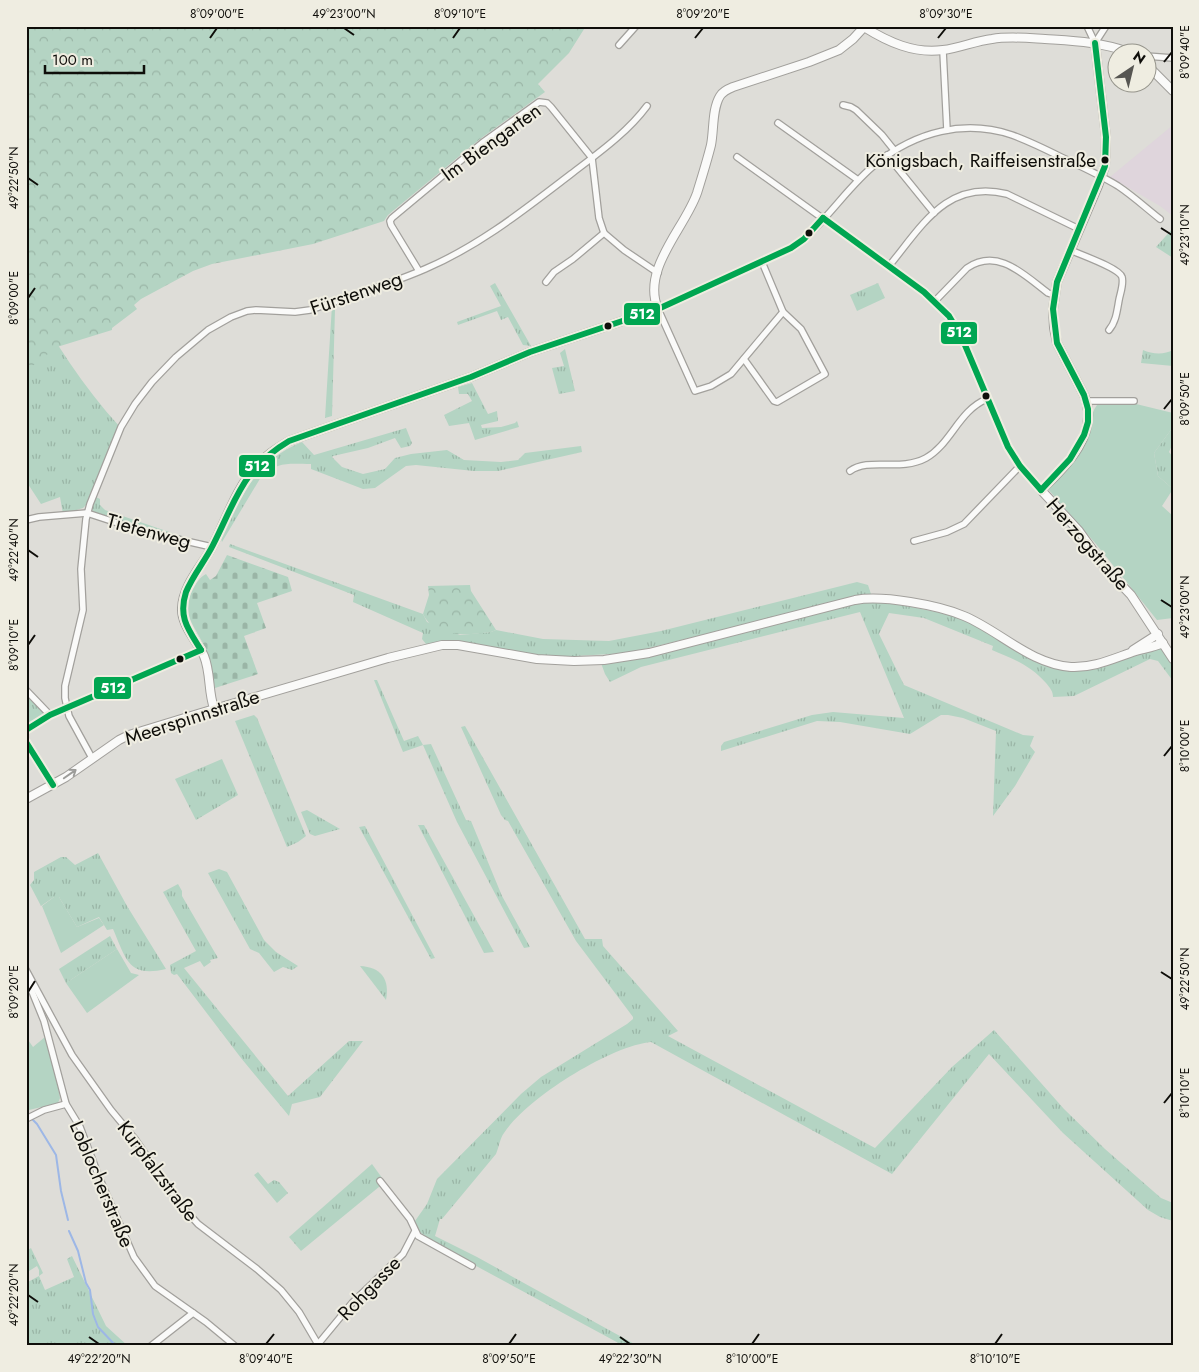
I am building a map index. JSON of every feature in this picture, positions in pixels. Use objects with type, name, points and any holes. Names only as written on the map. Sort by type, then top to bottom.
[{"type":"street","points":[[619,45],[636,26]]},
{"type":"street","points":[[1041,490],[1059,472],[1082,440],[1088,418],[1087,401],[1058,344],[1053,317],[1054,295],[1057,282],[1105,166],[1107,147],[1096,44],[1087,26]]},
{"type":"street","points":[[1096,44],[1106,26]]},
{"type":"street","points":[[783,312],[731,374],[711,386],[695,391],[654,297],[658,273],[670,242],[690,209],[696,194],[711,144],[717,104],[721,95],[733,87],[839,50],[864,27],[881,37],[905,47],[924,51],[943,50],[997,38],[1028,38],[1106,46]]},
{"type":"street","points":[[943,50],[947,130]]},
{"type":"street","points":[[1156,57],[1173,58]]},
{"type":"street","points":[[1156,74],[1173,91]]},
{"type":"street","name":"Im Biengarten","points":[[419,271],[391,225],[390,221],[392,218],[482,143],[539,102],[547,103],[551,107],[592,158]]},
{"type":"street","points":[[843,105],[851,106],[856,110],[882,135],[894,150]]},
{"type":"street","name":"Fürstenweg","points":[[67,709],[65,686],[83,610],[82,559],[87,513],[121,427],[135,404],[152,382],[176,357],[208,330],[240,313],[256,310],[295,312],[310,310],[419,271],[474,243],[504,226],[592,158],[626,129],[647,106]]},
{"type":"street","points":[[778,123],[858,180]]},
{"type":"street","points":[[214,708],[208,671],[201,650],[185,622],[182,607],[184,598],[192,578],[212,547],[230,508],[256,467],[270,452],[289,441],[471,377],[530,352],[658,309],[762,262],[798,244],[858,180],[894,150],[912,140],[947,130],[974,128],[1012,135],[1037,145],[1102,177],[1126,192],[1160,219]]},
{"type":"street","points":[[887,155],[934,213]]},
{"type":"street","name":"Herzogstraße","points":[[737,157],[935,301],[958,330],[1008,447],[1020,466],[1072,522],[1107,570],[1131,595],[1173,659]]},
{"type":"street","points":[[592,158],[599,218],[604,233],[624,250],[658,273]]},
{"type":"street","points":[[889,266],[934,213],[959,195],[975,191],[995,191],[1016,197],[1079,229]]},
{"type":"street","points":[[546,282],[554,272],[574,260],[604,233]]},
{"type":"street","points":[[1070,250],[1114,269],[1121,274],[1123,282],[1117,313],[1109,330]]},
{"type":"street","points":[[935,301],[967,268],[979,261],[988,259],[1007,264],[1048,293],[1054,295]]},
{"type":"street","points":[[744,359],[776,402],[823,376],[825,371],[801,329],[783,312],[762,262]]},
{"type":"street","points":[[850,471],[860,465],[905,464],[926,458],[936,450],[972,407],[987,399]]},
{"type":"street","points":[[1087,401],[1134,401]]},
{"type":"street","points":[[914,541],[947,532],[964,524],[1020,466]]},
{"type":"street","points":[[26,520],[87,513]]},
{"type":"street","name":"Tiefenweg","points":[[87,513],[142,531],[212,547]]},
{"type":"street","name":"Meerspinnstraße","points":[[26,799],[53,785],[123,738],[214,708],[388,658],[442,645],[458,645],[547,660],[584,661],[622,658],[650,653],[868,598],[907,602],[964,616],[1032,655],[1062,666],[1077,667],[1103,664],[1132,652]]},
{"type":"street","points":[[1132,652],[1158,634]]},
{"type":"street","points":[[1132,652],[1163,643]]},
{"type":"street","points":[[26,730],[50,715],[201,650]]},
{"type":"street","points":[[26,690],[50,715]]},
{"type":"street","points":[[67,709],[92,758]]},
{"type":"street","points":[[26,742],[53,785]]},
{"type":"street","name":"Kurpfalzstraße","points":[[26,970],[72,1055],[111,1110],[135,1139],[179,1203],[198,1224],[257,1268],[282,1290],[299,1312],[319,1345]]},
{"type":"street","name":"Loblocherstraße","points":[[31,981],[32,989],[44,1020],[66,1104],[80,1127],[129,1248],[138,1264],[156,1286],[235,1346]]},
{"type":"street","points":[[27,1119],[38,1113],[66,1104]]},
{"type":"street","points":[[380,1181],[410,1219],[415,1231],[423,1239],[472,1266]]},
{"type":"street","name":"Rohgasse","points":[[319,1345],[352,1303],[403,1254],[415,1231]]},
{"type":"street","points":[[152,1346],[193,1313]]},
{"type":"shaded area","points":[[1173,125],[1173,216],[1160,206],[1110,177]]},
{"type":"green space","points":[[26,26],[586,26],[569,53],[538,84],[545,92],[480,139],[388,215],[384,221],[313,244],[212,264],[193,271],[141,299],[134,305],[137,309],[112,328],[112,330],[57,347],[26,371]]},
{"type":"green space","points":[[1173,228],[1173,258],[1156,247]]},
{"type":"green space","points":[[495,283],[531,346],[523,345],[508,317],[501,320],[497,311],[458,325],[457,322],[501,306],[490,286]]},
{"type":"green space","points":[[878,283],[885,298],[857,311],[850,295]]},
{"type":"green space","points":[[26,293],[58,346],[81,379],[120,427],[87,504],[83,508],[63,514],[60,497],[41,504],[26,481]]},
{"type":"green space","points":[[338,303],[335,310],[332,416],[325,418],[332,305]]},
{"type":"green space","points":[[565,349],[575,391],[559,394],[552,368],[564,366],[560,353]]},
{"type":"green space","points":[[1143,350],[1166,353],[1173,350],[1173,366],[1141,363]]},
{"type":"green space","points":[[472,383],[488,414],[497,411],[498,421],[481,425],[482,428],[501,427],[517,421],[519,427],[475,440],[469,423],[449,426],[444,415],[472,401],[468,394],[459,394],[458,387]]},
{"type":"green space","points":[[1132,403],[1173,413],[1173,427],[1154,453],[1158,476],[1173,489],[1162,506],[1173,516],[1173,618],[1157,620],[1096,544],[1048,489],[1085,443],[1094,409],[1097,405]]},
{"type":"green space","points":[[1173,427],[1173,443],[1169,452],[1173,457],[1173,479],[1171,482],[1173,483],[1173,489],[1158,476],[1154,453]]},
{"type":"green space","points":[[406,428],[412,443],[410,446],[401,448],[395,438],[368,448],[332,457],[342,467],[363,474],[385,469],[395,458],[411,454],[447,450],[464,460],[501,462],[518,460],[525,453],[581,446],[582,452],[498,471],[474,471],[416,465],[406,466],[375,488],[363,489],[311,469],[311,464],[284,464],[273,468],[261,477],[222,542],[221,539],[243,494],[261,470],[272,459],[286,450],[302,442],[314,455]]},
{"type":"green space","points":[[96,497],[100,499],[100,505],[105,510],[204,542],[138,527],[93,512],[92,507]]},
{"type":"green space","points":[[230,544],[423,614],[427,622],[460,635],[496,630],[543,639],[609,641],[661,631],[857,582],[868,585],[871,594],[849,597],[796,612],[628,653],[557,657],[465,643],[444,641],[426,644],[422,639],[423,633],[353,602],[354,595],[229,547]]},
{"type":"green space","points":[[227,555],[288,577],[292,591],[257,603],[266,628],[244,636],[258,674],[215,688],[208,655],[190,620],[188,606],[189,598],[198,580],[206,574],[210,580],[216,576]]},
{"type":"green space","points":[[470,585],[471,591],[496,630],[472,634],[453,634],[435,628],[428,622],[423,614],[429,595],[428,586]]},
{"type":"green space","points":[[886,602],[962,617],[1011,647],[1042,663],[1066,671],[1097,669],[1160,646],[1173,667],[1173,681],[1158,661],[1150,659],[1074,696],[1053,697],[1049,686],[1040,677],[1021,663],[992,650],[993,646],[924,618],[889,613],[879,634],[904,685],[1023,735],[1034,736],[1030,746],[1035,752],[1015,786],[993,816],[996,731],[963,718],[941,715],[910,734],[840,722],[817,721],[721,751],[721,746],[724,742],[812,715],[833,712],[904,718],[860,612],[641,667],[610,682],[601,663],[741,633],[859,603]]},
{"type":"green space","points":[[374,680],[377,680],[404,741],[418,736],[423,745],[403,752]]},
{"type":"green space","points":[[29,697],[44,714],[26,725],[26,699]]},
{"type":"green space","points":[[254,715],[257,718],[306,836],[287,847],[235,721]]},
{"type":"green space","points":[[465,726],[585,939],[602,939],[603,946],[678,1031],[668,1036],[875,1148],[952,1067],[994,1030],[1064,1109],[1105,1149],[1161,1198],[1173,1203],[1173,1221],[1160,1217],[1148,1210],[1063,1133],[989,1054],[892,1174],[651,1042],[614,1053],[593,1063],[550,1090],[515,1119],[501,1137],[496,1154],[442,1219],[440,1219],[435,1236],[477,1257],[638,1346],[624,1346],[430,1241],[419,1231],[415,1221],[427,1204],[437,1179],[521,1094],[541,1077],[633,1019],[576,941],[508,821],[501,815],[461,727]]},
{"type":"green space","points":[[431,744],[466,820],[471,821],[502,896],[530,947],[524,948],[457,822],[423,745]]},
{"type":"green space","points":[[222,759],[238,795],[196,820],[175,779]]},
{"type":"green space","points":[[307,810],[340,829],[315,836],[310,834],[301,812]]},
{"type":"green space","points":[[418,825],[424,825],[494,952],[484,953]]},
{"type":"green space","points":[[365,826],[435,958],[431,959],[359,827]]},
{"type":"green space","points":[[98,853],[127,906],[166,969],[144,971],[130,964],[121,949],[113,929],[107,930],[99,917],[77,927],[59,897],[54,897],[41,906],[30,885],[34,880],[34,872],[61,857],[66,857],[75,865]]},
{"type":"green space","points":[[219,869],[227,872],[264,940],[276,952],[298,966],[292,970],[283,967],[274,972],[259,953],[250,949],[208,873]]},
{"type":"green space","points":[[178,884],[182,891],[182,896],[218,958],[210,960],[211,962],[204,967],[200,961],[184,968],[288,1096],[349,1041],[363,1041],[320,1097],[292,1104],[289,1116],[241,1058],[177,974],[171,973],[170,965],[196,951],[163,892]]},
{"type":"green space","points":[[54,897],[59,897],[77,927],[99,918],[104,925],[61,953],[42,906]]},
{"type":"green space","points":[[110,936],[117,949],[66,983],[59,969]]},
{"type":"green space","points":[[117,949],[131,973],[139,975],[87,1013],[66,983]]},
{"type":"green space","points":[[360,966],[379,972],[387,986],[386,1000]]},
{"type":"green space","points":[[26,1037],[33,1047],[45,1037],[53,1062],[60,1098],[58,1103],[29,1110],[26,1107]]},
{"type":"green space","points":[[372,1164],[385,1182],[301,1251],[289,1237]]},
{"type":"green space","points":[[258,1172],[268,1184],[274,1180],[279,1182],[288,1193],[277,1203],[254,1175]]},
{"type":"green space","points":[[31,1248],[43,1273],[39,1276],[37,1266],[26,1273],[26,1251]]},
{"type":"green space","points":[[72,1256],[106,1326],[128,1346],[26,1346],[26,1283],[39,1276],[45,1290],[74,1277],[67,1259]]},
{"type":"waterway","points":[[32,1119],[56,1155],[61,1191],[68,1220]]},
{"type":"waterway","points":[[69,1231],[78,1251],[86,1283],[90,1290],[93,1314],[98,1327],[116,1346]]},
{"type":"transit line","name":"512","points":[[1041,490],[1070,459],[1084,435],[1088,422],[1088,409],[1084,395],[1057,343],[1053,309],[1057,282],[1105,166],[1106,137],[1095,43]]},
{"type":"transit line","name":"512","points":[[823,218],[924,292],[949,316],[962,338],[1008,447],[1020,466],[1041,490]]},
{"type":"transit line","name":"512","points":[[201,650],[188,629],[184,616],[183,609],[186,592],[250,474],[273,452],[289,441],[471,377],[530,352],[658,309],[791,248],[804,239],[823,218]]},
{"type":"transit line","name":"512","points":[[26,730],[50,715],[201,650]]},
{"type":"transit line","name":"512","points":[[26,742],[53,785]]},
{"type":"place","name":"Königsbach, Raiffeisenstraße","points":[[1105,160]]}]
